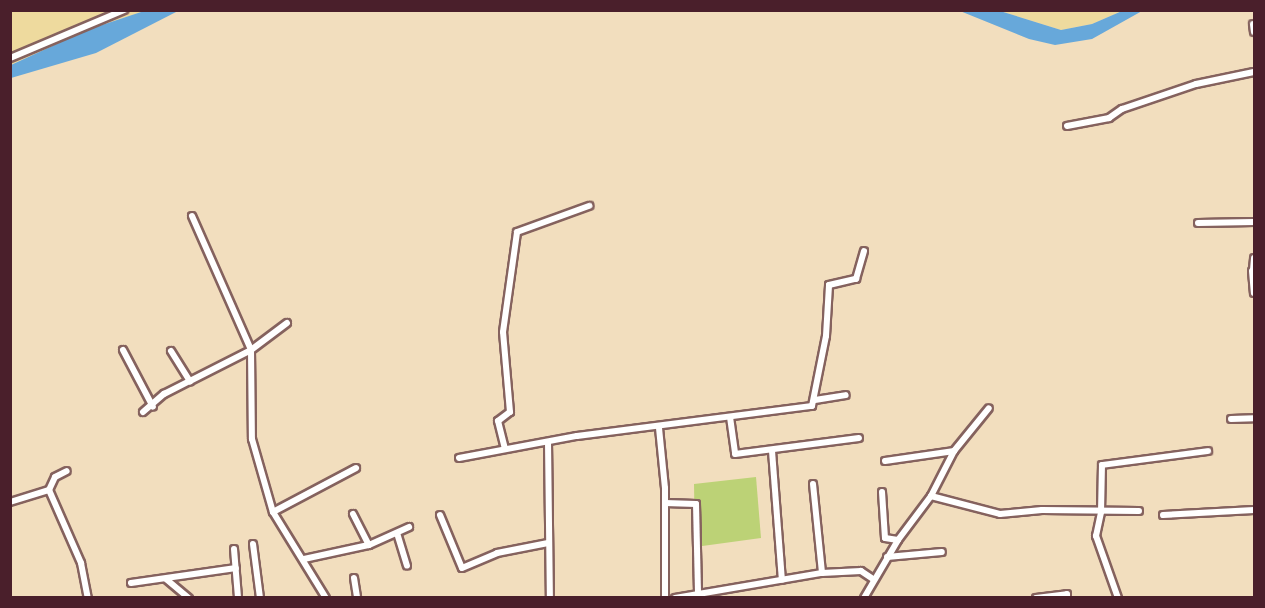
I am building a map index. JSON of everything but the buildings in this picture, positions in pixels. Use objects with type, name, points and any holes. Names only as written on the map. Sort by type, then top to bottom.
[{"type":"street","points":[[10,58],[124,10]]},
{"type":"street","points":[[1068,126],[1109,118],[1122,109],[1196,84],[1254,72]]},
{"type":"street","points":[[505,449],[498,421],[510,412],[503,332],[518,232],[589,206]]},
{"type":"street","points":[[192,216],[251,350],[252,439],[273,512],[326,597]]},
{"type":"street","points":[[1198,223],[1254,222]]},
{"type":"street","points":[[459,458],[548,442],[812,406],[826,336],[829,285],[856,279],[864,251]]},
{"type":"street","points":[[1254,258],[1254,293]]},
{"type":"street","points":[[143,412],[153,407],[164,394],[251,350],[287,323]]},
{"type":"street","points":[[123,350],[153,407]]},
{"type":"street","points":[[171,351],[190,381]]},
{"type":"street","points":[[815,400],[846,395]]},
{"type":"street","points":[[864,597],[898,540],[931,496],[954,451],[988,408]]},
{"type":"street","points":[[730,417],[735,454],[772,451],[834,438],[859,438]]},
{"type":"street","points":[[1231,419],[1254,418]]},
{"type":"street","points":[[659,428],[665,502],[664,597]]},
{"type":"street","points":[[548,442],[550,597]]},
{"type":"street","points":[[1118,597],[1096,536],[1101,512],[1102,465],[1208,450]]},
{"type":"street","points":[[772,451],[782,580]]},
{"type":"street","points":[[885,461],[954,451]]},
{"type":"street","points":[[273,512],[356,468]]},
{"type":"street","points":[[10,502],[49,490],[56,477],[67,471]]},
{"type":"street","points":[[813,484],[822,573]]},
{"type":"street","points":[[49,490],[81,563],[88,597]]},
{"type":"street","points":[[882,492],[885,538],[898,540]]},
{"type":"street","points":[[931,496],[1000,514],[1042,510],[1139,511]]},
{"type":"street","points":[[665,502],[696,504],[698,595]]},
{"type":"street","points":[[1163,515],[1254,510]]},
{"type":"street","points":[[353,514],[369,545]]},
{"type":"street","points":[[440,514],[462,568],[496,553],[548,543]]},
{"type":"street","points":[[303,559],[369,545],[410,527]]},
{"type":"street","points":[[397,533],[407,566]]},
{"type":"street","points":[[253,544],[260,597]]},
{"type":"street","points":[[234,549],[238,597]]},
{"type":"street","points":[[887,557],[942,552]]},
{"type":"street","points":[[131,583],[236,568]]},
{"type":"street","points":[[675,597],[822,573],[861,571],[873,579]]},
{"type":"street","points":[[354,578],[357,597]]},
{"type":"street","points":[[166,579],[189,597]]},
{"type":"street","points":[[1036,597],[1067,594],[1068,597]]},
{"type":"green space","points":[[756,477],[761,538],[695,547],[694,484]]},
{"type":"sand","points":[[11,11],[144,11],[87,30],[11,65]]},
{"type":"sand","points":[[1000,11],[1122,11],[1092,24],[1061,30]]},
{"type":"water","points":[[144,11],[178,11],[96,53],[11,78],[11,65],[87,30]]},
{"type":"water","points":[[960,11],[1000,11],[1061,30],[1092,24],[1122,11],[1142,11],[1092,39],[1055,45],[1029,39]]}]
